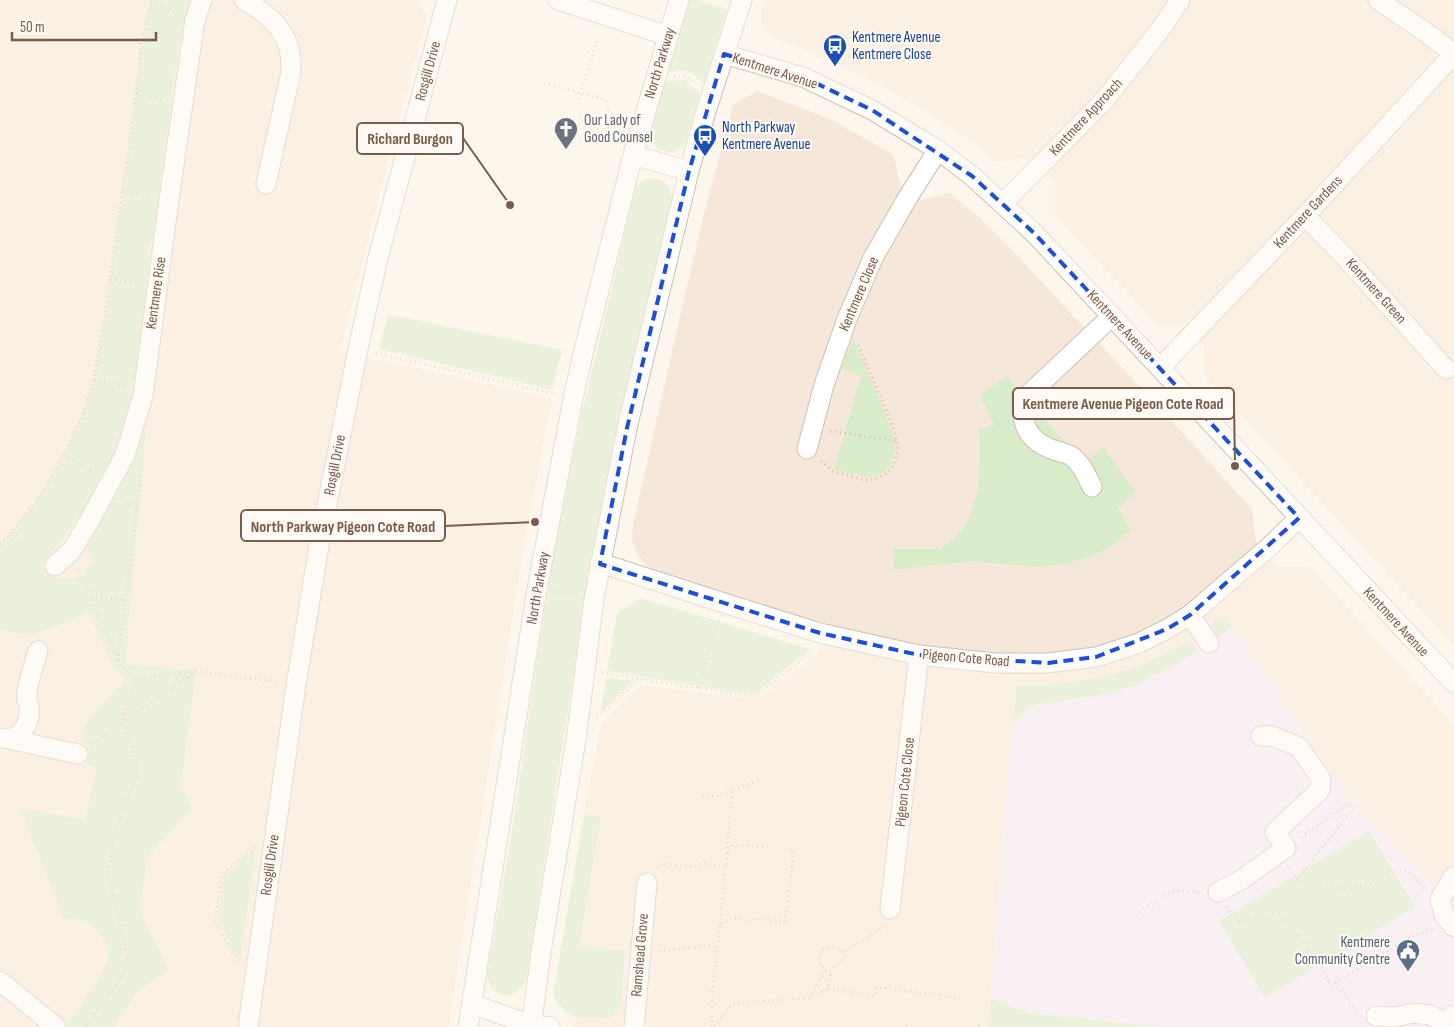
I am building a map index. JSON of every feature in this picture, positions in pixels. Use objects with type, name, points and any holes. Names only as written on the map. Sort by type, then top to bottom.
[{"type":"street","name":"Kentmere Rise","points":[[55,566],[72,550],[125,455],[143,396],[182,105],[195,20],[202,0]]},
{"type":"street","points":[[244,0],[259,8],[276,25],[288,44],[291,57],[291,72],[266,184]]},
{"type":"street","name":"Rosgill Drive","points":[[248,1027],[275,827],[320,540],[377,262],[447,0]]},
{"type":"street","points":[[558,0],[668,36]]},
{"type":"street","name":"North Parkway","points":[[468,1027],[537,589],[583,354],[633,155],[679,0]]},
{"type":"street","points":[[472,1004],[537,1026],[542,946],[580,713],[594,599],[627,428],[689,171],[742,0]]},
{"type":"street","name":"Kentmere Approach","points":[[1003,203],[1104,102],[1180,0]]},
{"type":"street","points":[[1378,0],[1454,54]]},
{"type":"street","name":"Kentmere Avenue","points":[[724,54],[803,77],[872,110],[938,150],[972,176],[1034,233],[1454,684]]},
{"type":"street","name":"Kentmere Gardens","points":[[1160,368],[1454,54]]},
{"type":"street","name":"Kentmere Close","points":[[807,449],[824,385],[847,319],[873,258],[938,150]]},
{"type":"street","points":[[633,155],[689,171]]},
{"type":"street","name":"Kentmere Green","points":[[1304,216],[1343,255],[1446,368]]},
{"type":"street","points":[[1092,487],[1078,461],[1070,455],[1041,444],[1032,437],[1027,431],[1023,417],[1024,406],[1027,396],[1112,316]]},
{"type":"street","name":"Pigeon Cote Road","points":[[600,564],[613,566],[820,633],[919,655],[995,663],[1048,663],[1096,657],[1139,643],[1167,630],[1190,615],[1269,547],[1299,518]]},
{"type":"street","points":[[1190,615],[1210,644]]},
{"type":"street","points":[[6,738],[20,734],[26,727],[29,718],[29,708],[26,696],[38,651]]},
{"type":"street","name":"Pigeon Cote Close","points":[[890,909],[919,655]]},
{"type":"street","points":[[1218,892],[1241,880],[1283,850],[1275,832],[1320,790],[1321,780],[1298,747],[1272,736],[1261,736]]},
{"type":"street","points":[[6,738],[78,754]]},
{"type":"street","points":[[1447,921],[1440,899],[1454,876]]},
{"type":"street","name":"Ramshead Grove","points":[[634,1027],[647,883]]},
{"type":"street","points":[[0,980],[56,1027]]},
{"type":"street","points":[[1376,1016],[1394,1017],[1415,1013],[1430,1015],[1442,1022],[1454,1014]]},
{"type":"path","points":[[0,544],[12,532],[40,495],[64,456],[80,420],[94,380],[136,94],[141,43],[151,0],[195,20]]},
{"type":"path","points":[[579,99],[597,41]]},
{"type":"path","points":[[657,74],[670,78],[687,76],[701,88],[712,93]]},
{"type":"path","points":[[544,85],[548,84],[606,100],[609,112],[642,122]]},
{"type":"path","points":[[136,94],[182,105]]},
{"type":"path","points":[[122,191],[169,199]]},
{"type":"path","points":[[110,280],[157,286]]},
{"type":"path","points":[[807,449],[833,471],[865,480],[875,479],[886,474],[894,465],[898,448],[894,430],[847,319]]},
{"type":"path","points":[[358,349],[574,399]]},
{"type":"path","points":[[94,380],[144,389]]},
{"type":"path","points":[[812,428],[896,441]]},
{"type":"path","points":[[64,456],[110,482]]},
{"type":"path","points":[[118,660],[144,456]]},
{"type":"path","points":[[12,532],[45,564],[55,566]]},
{"type":"path","points":[[72,550],[80,574],[121,668],[135,678],[151,678],[196,671],[296,685]]},
{"type":"path","points":[[537,589],[594,599]]},
{"type":"path","points":[[91,597],[126,600]]},
{"type":"path","points":[[698,688],[724,603]]},
{"type":"path","points":[[585,670],[755,697],[814,651],[820,633]]},
{"type":"path","points":[[78,754],[196,671]]},
{"type":"path","points":[[86,1027],[103,1000],[119,982],[126,965],[124,944],[108,873],[116,825],[138,773],[133,747],[122,723],[135,678]]},
{"type":"path","points":[[580,713],[599,716],[639,678]]},
{"type":"path","points":[[702,796],[718,796],[762,779]]},
{"type":"path","points":[[713,1027],[712,994],[732,790]]},
{"type":"path","points":[[1139,912],[1172,891],[1195,892],[1206,896],[1218,892],[1230,914],[1239,922],[1281,914],[1316,958],[1331,984],[1415,934],[1447,921],[1410,872],[1390,870],[1371,884],[1350,889],[1340,888],[1324,882],[1305,883],[1297,880],[1283,850],[1349,802],[1353,808],[1297,880]]},
{"type":"path","points":[[253,987],[215,922],[222,875],[275,827]]},
{"type":"path","points":[[727,854],[734,845],[768,846]]},
{"type":"path","points":[[720,924],[734,918],[751,921],[756,919],[785,921],[794,850],[786,848]]},
{"type":"path","points":[[647,883],[661,864],[695,866],[702,863],[726,866]]},
{"type":"path","points":[[828,988],[832,970],[843,959],[847,948],[881,929],[890,909]]},
{"type":"path","points":[[640,954],[707,945],[717,950]]},
{"type":"path","points":[[831,974],[821,966],[819,958],[823,949],[830,947],[842,949],[845,953]]},
{"type":"path","points":[[809,998],[826,969]]},
{"type":"path","points":[[1335,982],[1355,1010],[1364,1017],[1376,1016]]},
{"type":"path","points":[[713,1027],[732,1004],[809,998],[828,988],[875,996],[876,987],[960,998]]},
{"type":"highlighted area","points":[[724,54],[803,77],[872,110],[972,176],[1034,233],[1299,518],[1190,615],[1167,629],[1096,657],[1048,663],[919,655],[820,633],[600,564],[627,428],[689,171]]},
{"type":"shaded area","points":[[0,0],[417,0],[427,17],[381,188],[340,352],[552,398],[522,555],[448,1027],[0,1027]]},
{"type":"shaded area","points":[[766,0],[1454,0],[1454,646],[1204,375],[1204,346],[1184,327],[1157,326],[1125,289],[1055,216],[1055,183],[1028,158],[995,162],[970,141],[927,112],[884,87],[837,63],[773,38],[767,33],[761,18]]},
{"type":"shaded area","points":[[757,91],[830,119],[894,155],[900,185],[921,200],[950,193],[981,219],[1013,251],[1252,509],[1256,543],[1277,566],[1311,567],[1454,725],[1454,881],[1433,884],[1352,802],[1232,627],[1198,652],[1012,726],[988,1027],[574,1027],[576,1017],[607,1019],[579,947],[601,817],[584,814],[601,724],[641,685],[757,699],[819,652],[827,623],[655,571],[645,564],[637,554],[633,543],[632,530],[678,325],[704,214],[733,105]]},
{"type":"shaded area","points":[[1232,627],[1352,802],[1433,884],[1454,881],[1454,1027],[1162,1027],[1029,1013],[991,998],[1012,726],[1029,706],[1136,685],[1198,652]]},
{"type":"green space","points":[[151,0],[191,0],[186,13],[176,60],[153,240],[148,250],[150,260],[135,384],[113,456],[98,489],[60,543],[41,565],[55,579],[86,575],[84,570],[95,562],[87,549],[89,535],[116,494],[130,465],[142,430],[146,430],[125,664],[196,671],[180,788],[193,807],[147,857],[140,909],[168,971],[136,992],[114,1027],[66,1027],[103,972],[108,960],[109,947],[98,931],[85,920],[64,919],[20,808],[86,820],[96,767],[87,764],[90,746],[81,743],[85,723],[125,680],[114,667],[89,613],[30,636],[0,629],[0,544],[12,532],[40,495],[64,455],[80,420],[94,380],[136,94],[141,43]]},
{"type":"green space","points":[[688,0],[698,0],[727,9],[704,83],[687,71],[667,71]]},
{"type":"green space","points":[[665,80],[685,80],[700,94],[685,144],[670,153],[658,149],[651,140],[650,134]]},
{"type":"green space","points":[[650,178],[659,179],[665,183],[670,189],[672,198],[618,430],[592,555],[526,980],[517,992],[510,995],[498,994],[489,984],[487,976],[514,819],[555,547],[580,422],[635,190],[641,182]]},
{"type":"green space","points":[[388,314],[562,350],[552,390],[379,349]]},
{"type":"green space","points":[[853,338],[892,430],[895,449],[891,464],[884,472],[875,476],[866,477],[834,469],[861,376],[842,368]]},
{"type":"green space","points":[[1007,376],[1085,463],[1103,447],[1136,492],[1118,508],[1130,531],[1108,549],[1064,564],[1038,567],[969,561],[894,570],[893,549],[941,549],[959,534],[968,520],[973,508],[978,482],[979,429],[994,425],[980,395]]},
{"type":"green space","points":[[641,598],[810,649],[754,695],[607,671],[617,613]]},
{"type":"green space","points":[[1224,614],[1232,627],[1215,639],[1212,632],[1213,623]]},
{"type":"green space","points":[[1190,641],[1198,652],[1136,685],[1101,695],[1029,706],[1012,726],[1017,686],[1064,683],[1107,676],[1148,662]]},
{"type":"green space","points":[[606,677],[633,681],[601,712]]},
{"type":"green space","points":[[584,814],[601,817],[579,947],[625,950],[621,1004],[619,1009],[607,1019],[576,1017],[566,1012],[553,995]]},
{"type":"green space","points":[[1369,831],[1415,907],[1265,998],[1219,921]]},
{"type":"green space","points":[[256,846],[240,960],[218,922],[224,876]]},
{"type":"green space","points":[[991,998],[1029,1013],[1162,1027],[988,1027]]},
{"type":"place","name":"Kentmere Avenue Kentmere Close","points":[[835,67]]},
{"type":"place","name":"Our Lady of Good Counsel","points":[[566,150]]},
{"type":"place","name":"North Parkway Kentmere Avenue","points":[[705,157]]},
{"type":"place","name":"Richard Burgon","points":[[510,205]]},
{"type":"place","name":"Kentmere Avenue Pigeon Cote Road","points":[[1235,466]]},
{"type":"place","name":"North Parkway Pigeon Cote Road","points":[[535,522]]},
{"type":"place","name":"Kentmere Community Centre","points":[[1408,972]]}]
